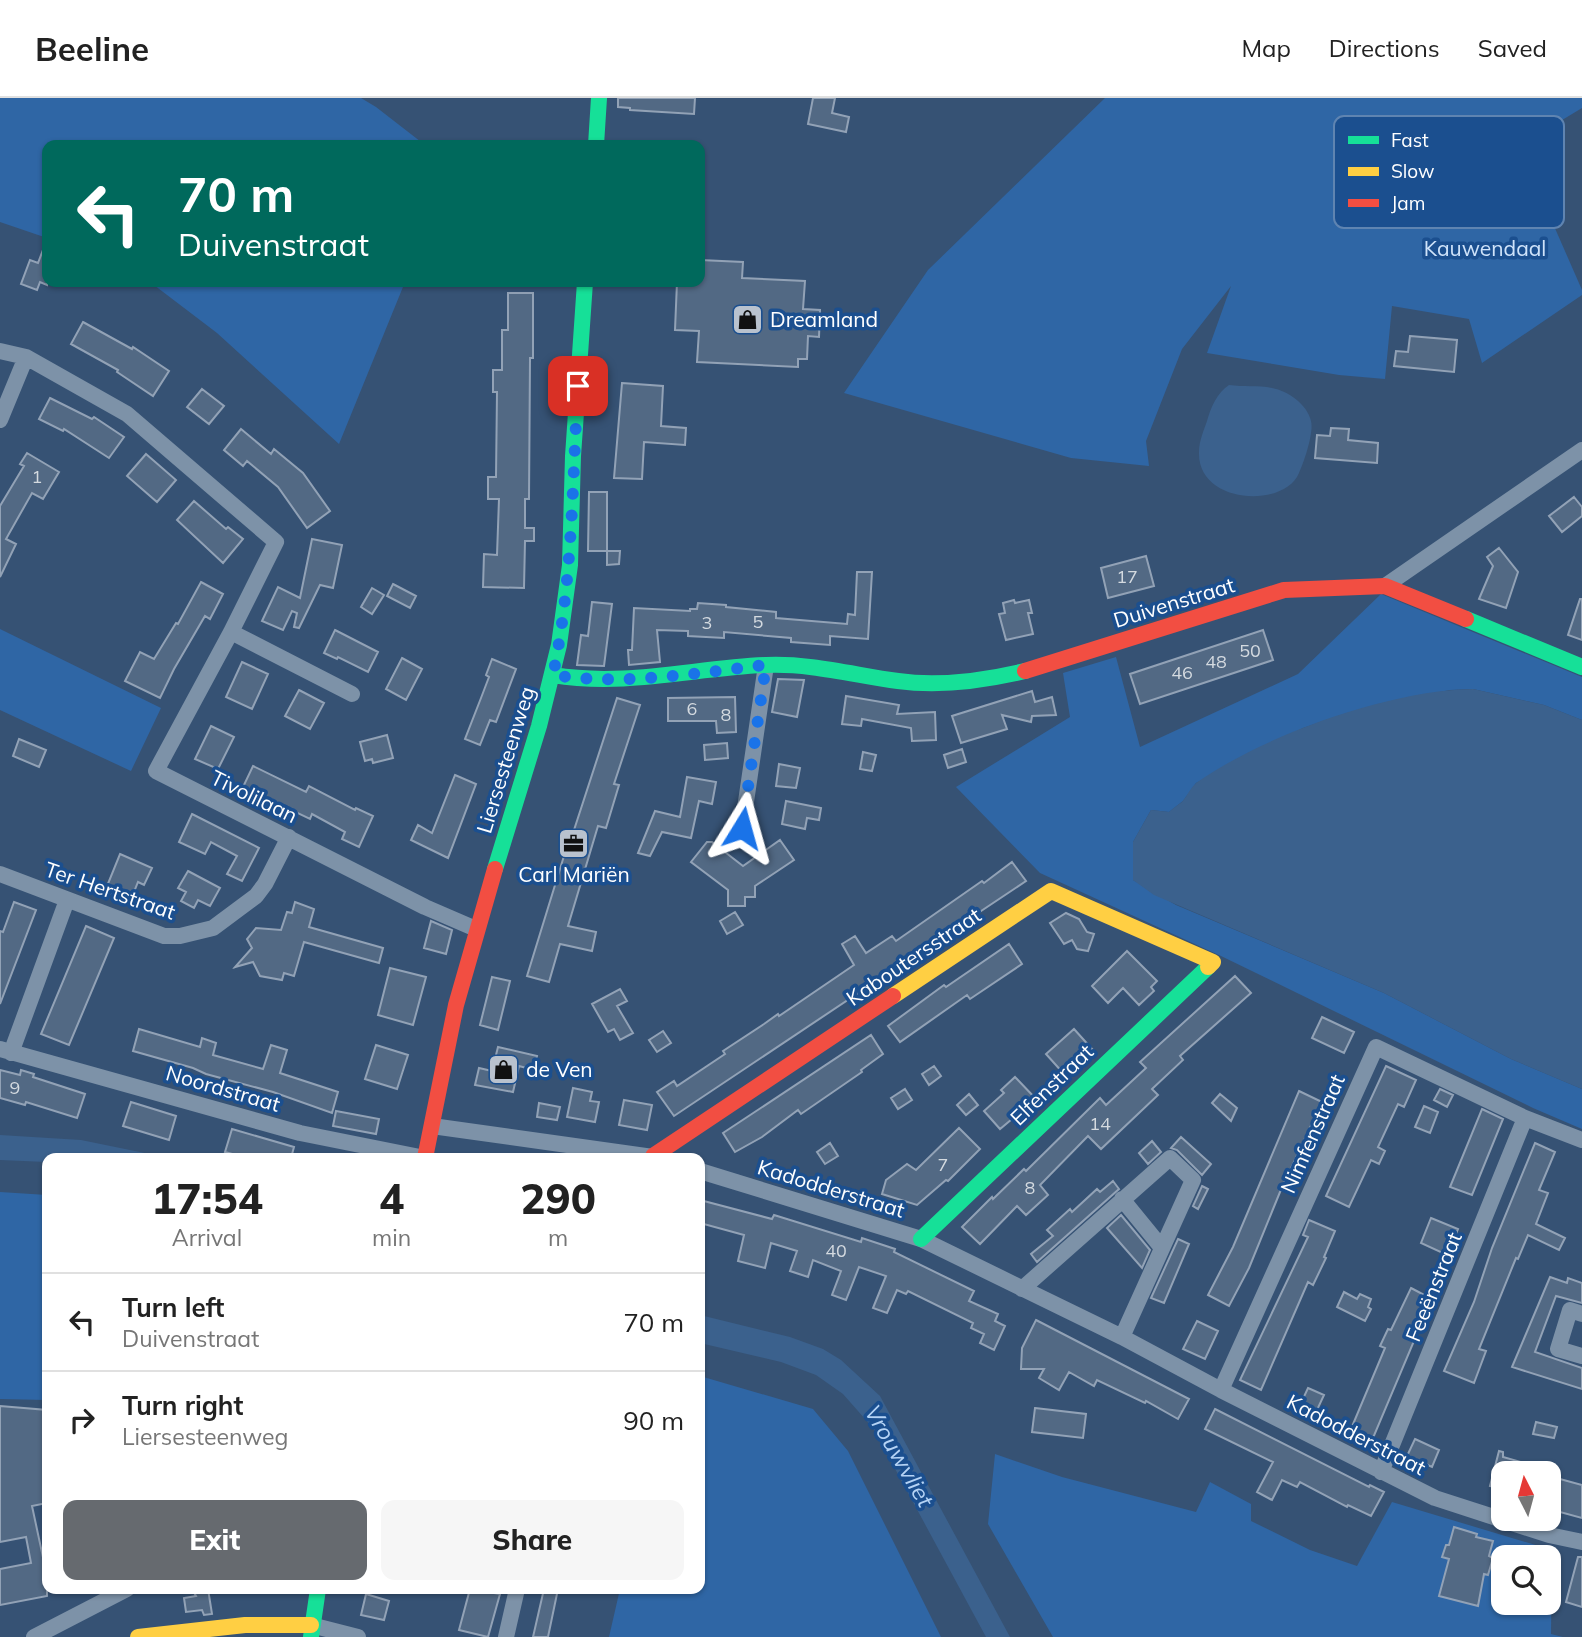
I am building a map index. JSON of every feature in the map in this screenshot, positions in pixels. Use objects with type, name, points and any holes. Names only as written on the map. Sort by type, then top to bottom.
[{"type":"street","points":[[596,140],[599,98]]},
{"type":"street","name":"Liersesteenweg","points":[[426,1153],[451,1024],[476,929],[553,675],[569,565],[585,287]]},
{"type":"street","name":"Tivolilaan","points":[[0,351],[26,357],[127,414],[276,542],[156,771],[425,907],[476,929]]},
{"type":"street","points":[[0,420],[26,357]]},
{"type":"street","points":[[1385,586],[1582,450]]},
{"type":"street","name":"Duivenstraat","points":[[553,675],[584,680],[636,679],[766,665],[804,666],[901,682],[948,684],[992,678],[1047,665],[1284,590],[1385,586],[1582,667]]},
{"type":"street","points":[[231,632],[352,694]]},
{"type":"street","points":[[742,828],[766,665]]},
{"type":"street","name":"Ter Hertstraat","points":[[0,874],[164,936],[194,934],[213,928],[256,896],[289,837]]},
{"type":"street","name":"Kaboutersstraat","points":[[662,1153],[1051,891],[1213,962]]},
{"type":"street","name":"Noordstraat","points":[[67,900],[5,1051],[300,1133],[400,1153]]},
{"type":"street","name":"Elfenstraat","points":[[921,1239],[1213,962]]},
{"type":"street","name":"Nimfenstraat","points":[[1221,1390],[1376,1047],[1525,1118]]},
{"type":"street","points":[[1525,1118],[1582,1140]]},
{"type":"street","name":"Feeënstraat","points":[[1381,1472],[1525,1118]]},
{"type":"street","points":[[432,1126],[627,1153]]},
{"type":"street","points":[[1022,1289],[1170,1158],[1193,1180],[1122,1337]]},
{"type":"street","name":"Kadodderstraat","points":[[705,1173],[921,1239],[1122,1337],[1435,1498],[1549,1535],[1582,1542]]},
{"type":"street","points":[[1122,1199],[1162,1248]]},
{"type":"street","points":[[1582,1314],[1570,1310],[1558,1349],[1582,1356]]},
{"type":"street","points":[[34,1637],[117,1594]]},
{"type":"street","points":[[311,1631],[317,1594]]},
{"type":"street","points":[[506,1637],[516,1594]]},
{"type":"street","points":[[138,1637],[218,1632],[267,1623],[358,1637]]},
{"type":"green space","points":[[0,98],[361,98],[419,140],[42,140],[42,236],[0,222]]},
{"type":"green space","name":"Kauwendaal","points":[[1105,98],[1582,98],[1582,108],[1564,119],[1564,116],[1334,116],[1334,228],[1555,228],[1582,295],[1482,363],[1469,319],[1392,306],[1385,379],[1339,375],[1207,353],[1231,286],[1182,349],[1146,441],[1149,466],[1071,458],[844,393],[928,270]]},
{"type":"green space","points":[[157,287],[403,287],[339,444],[217,333]]},
{"type":"green space","points":[[1381,594],[1582,677],[1582,720],[1544,705],[1473,689],[1450,690],[1399,700],[1303,728],[1196,783],[1183,801],[1169,812],[1151,810],[1133,842],[1133,880],[1176,905],[1384,993],[1511,1059],[1582,1089],[1582,1129],[1533,1108],[1221,956],[1040,873],[956,787],[1070,717],[1063,673],[1116,657],[1140,747],[1298,674]]},
{"type":"green space","points":[[0,629],[161,708],[131,771],[0,710]]},
{"type":"green space","points":[[0,1192],[42,1195],[42,1400],[0,1399]]},
{"type":"green space","points":[[705,1377],[813,1409],[848,1451],[941,1637],[609,1637],[619,1594],[705,1594]]},
{"type":"green space","points":[[995,1454],[1062,1477],[1196,1512],[1210,1482],[1251,1504],[1251,1521],[1310,1550],[1357,1566],[1392,1502],[1535,1545],[1491,1545],[1491,1615],[1551,1615],[1551,1634],[1563,1637],[1053,1637],[988,1524]]},
{"type":"water","points":[[1229,385],[1278,390],[1296,399],[1309,415],[1311,433],[1299,473],[1290,485],[1277,492],[1243,496],[1226,491],[1212,482],[1202,469],[1200,444],[1210,411],[1221,392]]},
{"type":"water","points":[[1473,689],[1544,705],[1582,720],[1582,1089],[1511,1059],[1384,993],[1154,895],[1133,880],[1133,842],[1151,810],[1169,812],[1182,802],[1196,783],[1227,764],[1294,732],[1368,706],[1440,691]]},
{"type":"water","points":[[0,1135],[81,1140],[145,1153],[42,1153],[42,1162],[0,1160]]},
{"type":"water","name":"Vrouwvliet","points":[[705,1316],[790,1337],[823,1349],[841,1360],[880,1396],[1010,1637],[986,1637],[873,1428],[843,1394],[816,1375],[781,1362],[705,1344]]},
{"type":"building","points":[[618,98],[695,98],[694,114],[630,110],[618,107]]},
{"type":"building","points":[[813,98],[835,98],[832,113],[849,117],[846,132],[808,124]]},
{"type":"building","points":[[42,252],[42,283],[40,282],[37,290],[21,284],[30,260],[38,263]]},
{"type":"building","name":"Dreamland","points":[[705,260],[743,262],[742,278],[805,281],[803,309],[820,310],[819,337],[808,336],[807,359],[798,359],[798,367],[697,362],[699,331],[675,330],[677,287],[705,287]]},
{"type":"building","points":[[508,293],[533,293],[529,499],[525,499],[525,528],[534,528],[534,541],[525,541],[524,588],[483,587],[484,554],[497,555],[499,499],[488,499],[488,477],[496,477],[497,392],[493,392],[493,370],[502,370],[502,330],[508,330]]},
{"type":"building","points":[[83,322],[132,349],[133,347],[169,371],[153,396],[117,372],[118,370],[71,344]]},
{"type":"building","points":[[1410,336],[1457,340],[1454,372],[1394,366],[1396,351],[1408,352]]},
{"type":"building","points":[[622,383],[663,386],[661,426],[686,428],[685,445],[644,442],[642,479],[614,478]]},
{"type":"building","points":[[202,389],[224,406],[209,424],[187,407]]},
{"type":"building","points":[[50,398],[92,419],[94,417],[124,437],[109,458],[64,429],[63,431],[39,419]]},
{"type":"building","points":[[1331,428],[1349,429],[1348,440],[1378,443],[1377,463],[1315,458],[1317,435],[1330,436]]},
{"type":"building","points":[[241,429],[271,454],[274,449],[303,473],[330,511],[307,528],[278,487],[247,461],[243,466],[224,450]]},
{"type":"building","points":[[27,453],[59,472],[43,499],[32,493],[6,539],[16,544],[0,577],[0,506],[24,466],[20,464]]},
{"type":"building","points":[[146,454],[176,480],[157,502],[127,476]]},
{"type":"building","points":[[589,492],[607,492],[607,551],[588,551]]},
{"type":"building","points":[[1574,497],[1582,507],[1582,516],[1562,532],[1549,516]]},
{"type":"building","points":[[194,501],[226,529],[228,527],[243,539],[223,563],[177,520]]},
{"type":"building","points":[[312,539],[342,545],[333,588],[320,585],[299,628],[294,627],[297,613],[292,611],[283,630],[262,621],[278,587],[300,598]]},
{"type":"building","points":[[1499,548],[1518,572],[1506,608],[1479,599],[1493,566],[1487,557]]},
{"type":"building","points":[[607,551],[620,551],[619,564],[607,565]]},
{"type":"building","points":[[1146,556],[1154,586],[1108,598],[1101,568]]},
{"type":"building","points":[[857,572],[872,572],[868,639],[830,636],[830,645],[791,642],[791,638],[724,632],[724,638],[688,636],[688,631],[657,630],[660,662],[629,665],[628,650],[632,650],[634,608],[690,611],[697,609],[698,603],[726,605],[776,612],[776,618],[847,624],[848,614],[855,615]]},
{"type":"building","points":[[201,582],[223,594],[210,619],[205,616],[160,698],[125,681],[140,652],[154,659],[176,623],[178,624]]},
{"type":"building","points":[[393,584],[416,596],[410,608],[387,596]]},
{"type":"building","points":[[372,588],[384,595],[372,614],[361,607]]},
{"type":"building","points":[[1582,599],[1582,640],[1568,635]]},
{"type":"building","points":[[1014,600],[1015,603],[1029,600],[1032,613],[1028,613],[1033,634],[1006,640],[999,614],[1005,613],[1003,603]]},
{"type":"building","points":[[592,602],[612,604],[604,666],[577,665],[581,635],[588,636]]},
{"type":"building","points":[[335,630],[378,652],[368,672],[324,653]]},
{"type":"building","points":[[1263,630],[1273,660],[1140,704],[1130,674]]},
{"type":"building","points":[[402,658],[422,669],[406,700],[386,689]]},
{"type":"building","points":[[492,659],[516,669],[496,722],[490,720],[480,745],[465,739],[489,677],[486,675]]},
{"type":"building","points":[[242,662],[268,674],[252,709],[226,697]]},
{"type":"building","points":[[778,679],[804,680],[797,717],[772,712]]},
{"type":"building","points":[[299,690],[324,703],[310,729],[285,716]]},
{"type":"building","points":[[1032,691],[1035,702],[1052,697],[1056,715],[1032,716],[1031,722],[1002,715],[1007,729],[961,743],[952,716]]},
{"type":"building","points":[[846,696],[899,705],[897,714],[935,712],[936,740],[912,741],[911,728],[862,719],[861,726],[842,724]]},
{"type":"building","points":[[735,697],[736,732],[717,733],[716,721],[668,721],[668,698]]},
{"type":"building","points":[[617,698],[640,705],[614,784],[619,785],[606,828],[598,826],[568,926],[596,932],[592,951],[560,944],[549,982],[527,976],[572,830]]},
{"type":"building","points":[[211,726],[234,737],[218,769],[195,759]]},
{"type":"building","points":[[387,735],[393,758],[373,763],[372,759],[365,761],[360,742]]},
{"type":"building","points":[[19,739],[46,750],[39,767],[13,756]]},
{"type":"building","points":[[727,743],[728,758],[705,760],[704,745]]},
{"type":"building","points":[[962,749],[966,762],[948,768],[944,755]]},
{"type":"building","points":[[863,752],[876,755],[872,771],[860,769]]},
{"type":"building","points":[[779,764],[800,768],[796,788],[776,786]]},
{"type":"building","points":[[253,766],[306,792],[309,786],[355,810],[356,808],[373,816],[359,847],[342,839],[345,832],[312,814],[310,819],[243,787]]},
{"type":"building","points":[[455,775],[476,784],[448,858],[411,840],[418,825],[432,833]]},
{"type":"building","points":[[687,777],[716,782],[712,804],[699,801],[691,838],[662,832],[650,856],[638,853],[655,811],[680,817]]},
{"type":"building","points":[[786,801],[821,808],[819,820],[807,818],[805,829],[782,824]]},
{"type":"building","points":[[192,814],[259,848],[242,881],[227,874],[237,856],[211,842],[205,854],[179,842]]},
{"type":"building","points":[[780,840],[794,860],[755,886],[755,897],[745,897],[745,906],[728,906],[728,890],[691,862],[707,842],[712,842],[743,866]]},
{"type":"building","points":[[120,854],[152,868],[144,885],[138,882],[130,902],[105,891]]},
{"type":"building","points":[[1012,862],[1026,881],[674,1116],[657,1092],[674,1081],[677,1086],[725,1054],[723,1051],[854,965],[842,944],[855,936],[866,953],[892,936],[896,941]]},
{"type":"building","points":[[188,871],[220,888],[210,906],[198,900],[194,908],[181,901],[186,892],[178,888]]},
{"type":"building","points":[[14,902],[36,910],[0,1004],[0,931],[3,932]]},
{"type":"building","points":[[295,902],[314,909],[309,927],[383,948],[379,963],[304,942],[294,976],[284,973],[282,980],[260,976],[253,962],[235,967],[252,948],[247,939],[256,928],[281,930],[287,912],[292,913]]},
{"type":"building","points":[[735,912],[743,925],[727,934],[720,921]]},
{"type":"building","points":[[1066,913],[1079,919],[1087,932],[1094,934],[1088,951],[1077,949],[1072,940],[1064,944],[1050,923]]},
{"type":"building","points":[[431,921],[452,930],[446,954],[424,948]]},
{"type":"building","points":[[86,926],[114,938],[69,1045],[41,1034]]},
{"type":"building","points":[[1009,944],[1022,964],[970,999],[967,995],[900,1042],[888,1026],[944,985],[946,987]]},
{"type":"building","points":[[1127,951],[1157,981],[1151,987],[1154,991],[1139,1005],[1123,988],[1108,1003],[1092,986]]},
{"type":"building","points":[[390,968],[426,977],[413,1025],[378,1015]]},
{"type":"building","points":[[1235,976],[1251,993],[1180,1056],[1183,1060],[1152,1089],[1158,1095],[1101,1149],[1088,1136],[1040,1185],[1048,1195],[1026,1215],[1017,1206],[980,1244],[962,1227],[1024,1169],[1026,1171],[1100,1098],[1106,1105],[1146,1068],[1140,1062]]},
{"type":"building","points":[[492,977],[510,981],[498,1030],[480,1025]]},
{"type":"building","points":[[620,989],[627,1001],[617,1006],[633,1033],[620,1040],[614,1029],[608,1032],[592,1004]]},
{"type":"building","points":[[1322,1017],[1354,1032],[1344,1053],[1312,1038]]},
{"type":"building","points":[[139,1029],[200,1047],[202,1038],[216,1043],[213,1055],[263,1069],[271,1045],[287,1050],[280,1073],[338,1092],[332,1113],[273,1092],[133,1051]]},
{"type":"building","points":[[1074,1029],[1092,1049],[1064,1074],[1046,1054]]},
{"type":"building","points":[[663,1031],[671,1043],[657,1052],[649,1040]]},
{"type":"building","points":[[871,1035],[883,1054],[861,1070],[862,1072],[801,1114],[798,1110],[762,1137],[735,1152],[723,1133]]},
{"type":"building","points":[[376,1045],[408,1055],[397,1089],[365,1079]]},
{"type":"building","points":[[498,1047],[537,1056],[534,1070],[519,1066],[513,1092],[475,1085],[479,1068],[492,1071]]},
{"type":"building","points":[[934,1066],[941,1076],[929,1085],[922,1074]]},
{"type":"building","points":[[1386,1066],[1416,1080],[1404,1107],[1398,1104],[1378,1147],[1385,1151],[1379,1164],[1371,1160],[1349,1207],[1326,1196]]},
{"type":"building","points":[[0,1070],[20,1075],[21,1070],[34,1074],[33,1077],[85,1094],[77,1118],[26,1102],[25,1105],[0,1098]]},
{"type":"building","points":[[1015,1077],[1036,1099],[1000,1129],[984,1111],[1004,1093],[1001,1090]]},
{"type":"building","points":[[573,1088],[592,1092],[590,1101],[599,1102],[595,1122],[567,1117]]},
{"type":"building","points":[[905,1089],[912,1100],[898,1109],[891,1098]]},
{"type":"building","points":[[1440,1089],[1453,1095],[1447,1107],[1434,1100]]},
{"type":"building","points":[[1299,1091],[1322,1102],[1280,1192],[1249,1268],[1229,1306],[1208,1295],[1233,1247]]},
{"type":"building","points":[[969,1094],[978,1105],[966,1115],[957,1105]]},
{"type":"building","points":[[1220,1094],[1237,1108],[1231,1121],[1212,1103]]},
{"type":"building","points":[[624,1100],[652,1105],[647,1130],[619,1125]]},
{"type":"building","points":[[131,1102],[176,1116],[169,1140],[123,1126]]},
{"type":"building","points":[[539,1103],[560,1107],[557,1120],[537,1117]]},
{"type":"building","points":[[1424,1106],[1438,1112],[1430,1133],[1415,1127]]},
{"type":"building","points":[[1482,1109],[1503,1119],[1472,1195],[1450,1187]]},
{"type":"building","points":[[336,1111],[379,1119],[376,1134],[333,1126]]},
{"type":"building","points":[[959,1128],[980,1149],[948,1181],[917,1205],[882,1194],[886,1180],[907,1164],[916,1170]]},
{"type":"building","points":[[232,1129],[294,1147],[292,1153],[225,1152]]},
{"type":"building","points":[[1181,1137],[1211,1164],[1202,1175],[1177,1150],[1171,1148]]},
{"type":"building","points":[[1152,1141],[1161,1152],[1148,1164],[1139,1153]]},
{"type":"building","points":[[830,1143],[838,1156],[825,1164],[817,1152]]},
{"type":"building","points":[[1535,1143],[1555,1152],[1539,1190],[1548,1193],[1536,1224],[1565,1238],[1559,1250],[1528,1235],[1479,1349],[1486,1351],[1474,1383],[1444,1371],[1474,1302],[1492,1248]]},
{"type":"building","points":[[1113,1181],[1119,1189],[1037,1262],[1031,1254],[1053,1236],[1047,1230],[1070,1209],[1072,1212],[1097,1189],[1100,1192]]},
{"type":"building","points":[[1202,1186],[1208,1189],[1198,1209],[1193,1206]]},
{"type":"building","points":[[705,1201],[772,1219],[774,1215],[861,1242],[862,1238],[895,1249],[894,1252],[974,1291],[969,1301],[998,1314],[995,1321],[1005,1326],[994,1350],[980,1343],[984,1334],[971,1328],[973,1323],[908,1291],[906,1294],[897,1290],[887,1313],[873,1308],[886,1276],[859,1267],[846,1300],[832,1295],[841,1271],[813,1260],[808,1277],[790,1271],[797,1251],[771,1243],[765,1268],[738,1261],[744,1235],[705,1224]]},
{"type":"building","points":[[1121,1215],[1150,1250],[1142,1268],[1107,1228]]},
{"type":"building","points":[[1431,1218],[1458,1229],[1447,1255],[1421,1243]]},
{"type":"building","points":[[1309,1220],[1335,1231],[1324,1257],[1326,1258],[1313,1285],[1308,1282],[1261,1390],[1240,1380],[1308,1237],[1303,1235]]},
{"type":"building","points":[[1178,1239],[1189,1244],[1164,1303],[1151,1298]]},
{"type":"building","points":[[1550,1277],[1567,1283],[1568,1278],[1582,1283],[1582,1303],[1556,1296],[1535,1352],[1582,1368],[1582,1389],[1512,1367]]},
{"type":"building","points":[[1411,1288],[1430,1298],[1410,1339],[1414,1341],[1373,1438],[1351,1429],[1385,1348],[1380,1346],[1388,1329],[1391,1330]]},
{"type":"building","points":[[1344,1292],[1357,1299],[1360,1294],[1371,1299],[1368,1307],[1371,1309],[1365,1321],[1337,1307]]},
{"type":"building","points":[[1036,1320],[1189,1399],[1178,1419],[1146,1401],[1145,1403],[1097,1380],[1094,1386],[1069,1372],[1059,1390],[1039,1378],[1044,1369],[1021,1369],[1022,1348]]},
{"type":"building","points":[[1197,1321],[1218,1331],[1205,1359],[1183,1349]]},
{"type":"building","points":[[1308,1388],[1324,1395],[1317,1410],[1301,1403]]},
{"type":"building","points":[[0,1406],[42,1410],[42,1504],[32,1506],[42,1553],[42,1594],[47,1596],[0,1605],[0,1569],[31,1563],[26,1537],[0,1542]]},
{"type":"building","points":[[1035,1408],[1086,1414],[1083,1438],[1032,1432]]},
{"type":"building","points":[[1215,1409],[1369,1487],[1370,1485],[1384,1492],[1371,1516],[1348,1505],[1347,1507],[1300,1482],[1297,1487],[1282,1480],[1272,1500],[1257,1492],[1273,1462],[1205,1429]]},
{"type":"building","points":[[1536,1422],[1557,1427],[1554,1438],[1533,1434]]},
{"type":"building","points":[[1415,1439],[1439,1450],[1432,1467],[1407,1456]]},
{"type":"building","points":[[1499,1451],[1503,1452],[1503,1457],[1517,1461],[1496,1461]]},
{"type":"building","points":[[1561,1479],[1582,1485],[1582,1518],[1561,1512]]},
{"type":"building","points":[[1454,1527],[1493,1541],[1489,1556],[1491,1565],[1488,1575],[1484,1574],[1478,1606],[1439,1596],[1449,1559],[1442,1557],[1446,1545],[1449,1545]]},
{"type":"building","points":[[1578,1557],[1582,1557],[1582,1607],[1566,1602]]},
{"type":"building","points":[[195,1594],[209,1594],[212,1614],[204,1615],[202,1610],[186,1612],[184,1598],[196,1596]]},
{"type":"building","points":[[366,1594],[389,1601],[384,1620],[361,1615]]},
{"type":"building","points":[[469,1594],[500,1594],[488,1637],[459,1630]]},
{"type":"building","points":[[543,1594],[557,1594],[548,1637],[533,1637]]},
{"type":"traffic: fast","points":[[596,140],[599,98]]},
{"type":"traffic: fast","points":[[495,869],[539,726],[559,645],[570,565],[573,456],[585,287]]},
{"type":"traffic: fast","points":[[1466,619],[1582,667]]},
{"type":"traffic: fast","points":[[553,675],[633,678],[782,665],[898,681],[946,683],[993,678],[1025,671]]},
{"type":"traffic: fast","points":[[921,1239],[1208,967]]},
{"type":"traffic: fast","points":[[311,1637],[317,1594]]},
{"type":"traffic: slow","points":[[893,996],[1051,891],[1213,962],[1208,967]]},
{"type":"traffic: slow","points":[[138,1637],[245,1625],[311,1625]]},
{"type":"traffic: jam","points":[[1025,671],[1284,590],[1385,586],[1466,619]]},
{"type":"traffic: jam","points":[[426,1153],[456,1005],[495,869]]},
{"type":"traffic: jam","points":[[658,1153],[893,996]]},
{"type":"place","name":"Dreamland","points":[[747,320]]},
{"type":"place","name":"Carl Mariën","points":[[574,843]]},
{"type":"place","name":"de Ven","points":[[503,1070]]},
{"type":"route","points":[[578,386],[569,565],[553,675],[584,680],[636,679],[766,665],[742,828]]}]
